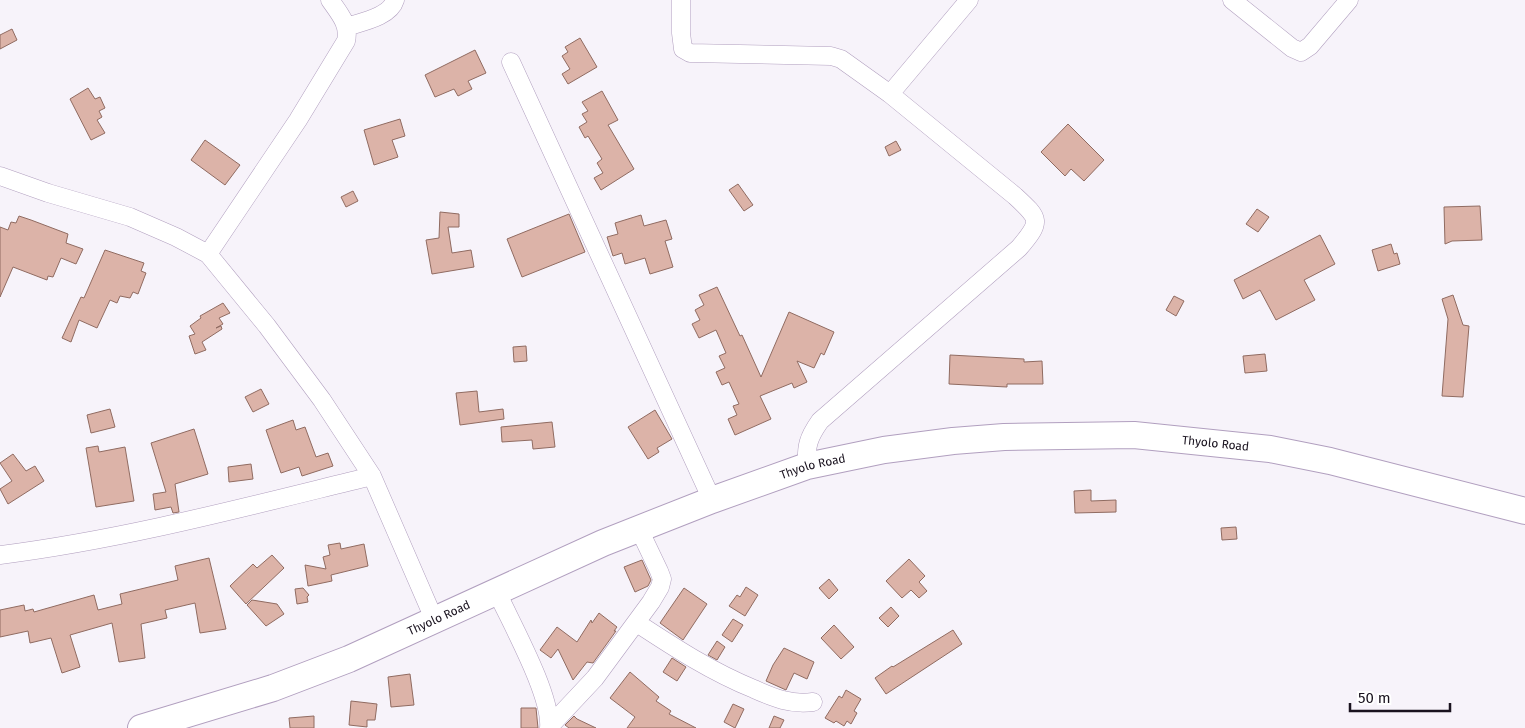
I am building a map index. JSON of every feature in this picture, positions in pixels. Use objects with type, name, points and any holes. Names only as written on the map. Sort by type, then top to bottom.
[{"type":"highway","name":"Thyolo Road","points":[[141,728],[272,688],[349,659],[603,543],[712,500],[808,466],[884,450],[953,440],[1004,437],[1134,435],[1287,452],[1330,461],[1525,511]]},
{"type":"street","points":[[208,254],[298,120],[342,50],[348,33],[341,15],[330,0]]},
{"type":"street","points":[[346,27],[377,17],[393,6],[395,0]]},
{"type":"street","points":[[681,0],[683,49],[690,53],[831,56],[842,59],[890,94],[1015,196],[1033,212],[1036,222],[1031,234],[1019,248],[820,421],[810,434],[806,447],[808,466]]},
{"type":"street","points":[[890,94],[969,0]]},
{"type":"street","points":[[1232,0],[1292,48],[1301,52],[1310,46],[1349,0]]},
{"type":"street","points":[[511,62],[712,500]]},
{"type":"street","points":[[0,176],[130,217],[176,237],[208,254],[267,326],[322,400],[372,476],[434,619]]},
{"type":"street","points":[[0,555],[51,548],[153,528],[372,476]]},
{"type":"street","points":[[550,727],[596,678],[660,587],[662,580],[659,571],[639,529]]},
{"type":"street","points":[[497,592],[538,679],[547,708],[550,727]]},
{"type":"street","points":[[637,622],[720,674],[785,702],[813,702]]},
{"type":"building","points":[[12,29],[17,40],[0,49],[0,35]]},
{"type":"building","points":[[580,38],[597,67],[568,84],[562,74],[570,69],[562,56],[568,52],[565,47]]},
{"type":"building","points":[[475,50],[486,73],[468,81],[472,89],[458,96],[454,89],[435,97],[425,75]]},
{"type":"building","points":[[88,88],[95,99],[100,97],[105,108],[99,111],[102,117],[97,120],[105,133],[91,140],[70,99]]},
{"type":"building","points":[[602,91],[618,120],[608,125],[634,169],[601,190],[594,178],[603,173],[597,163],[602,159],[588,136],[585,138],[579,127],[587,122],[582,114],[588,111],[582,102]]},
{"type":"building","points":[[400,119],[405,136],[392,140],[398,157],[374,165],[364,130]]},
{"type":"building","points":[[1068,124],[1104,160],[1084,181],[1071,169],[1065,176],[1041,152]]},
{"type":"building","points":[[205,140],[240,165],[225,185],[191,160]]},
{"type":"building","points":[[896,141],[901,150],[889,156],[885,147]]},
{"type":"building","points":[[738,184],[753,205],[744,211],[729,190]]},
{"type":"building","points":[[353,191],[358,201],[346,207],[341,197]]},
{"type":"building","points":[[1480,206],[1482,240],[1452,241],[1445,244],[1444,207]]},
{"type":"building","points":[[1257,209],[1269,217],[1258,232],[1246,224]]},
{"type":"building","points":[[440,212],[459,214],[459,227],[448,227],[452,253],[471,250],[474,267],[432,274],[426,240],[439,238]]},
{"type":"building","points":[[569,214],[585,252],[522,277],[507,239]]},
{"type":"building","points":[[641,215],[644,226],[666,220],[672,239],[665,241],[673,267],[650,274],[645,258],[625,264],[622,253],[613,256],[607,237],[618,234],[615,223]]},
{"type":"building","points":[[19,216],[68,234],[66,243],[83,249],[76,264],[61,258],[53,277],[48,276],[47,280],[13,267],[0,297],[0,227],[8,230],[11,222],[16,223]]},
{"type":"building","points":[[1320,235],[1335,264],[1304,280],[1315,300],[1276,320],[1260,290],[1243,299],[1234,280]]},
{"type":"building","points":[[1391,244],[1394,254],[1397,253],[1400,264],[1378,271],[1372,250]]},
{"type":"building","points":[[105,250],[144,263],[141,271],[146,273],[138,294],[133,292],[130,298],[120,296],[117,303],[110,300],[97,328],[79,320],[71,342],[62,338],[81,297],[84,298]]},
{"type":"building","points":[[717,287],[761,377],[789,312],[834,332],[824,355],[821,353],[814,368],[797,361],[807,382],[794,388],[792,383],[760,396],[771,419],[735,435],[728,419],[737,415],[733,406],[739,404],[729,382],[722,385],[716,372],[725,368],[719,356],[726,353],[716,330],[699,338],[692,324],[700,320],[695,310],[704,305],[699,295]]},
{"type":"building","points":[[1453,295],[1463,325],[1469,326],[1463,397],[1442,396],[1448,319],[1442,299]]},
{"type":"building","points":[[1174,296],[1184,301],[1176,316],[1166,310]]},
{"type":"building","points":[[223,303],[230,313],[219,318],[223,324],[216,328],[221,326],[222,329],[202,342],[206,350],[195,354],[189,336],[195,334],[190,326],[201,318],[200,316]]},
{"type":"building","points":[[526,346],[527,361],[514,362],[513,347]]},
{"type":"building","points":[[1265,354],[1267,371],[1245,373],[1243,356]]},
{"type":"building","points":[[950,355],[1024,359],[1024,362],[1042,361],[1043,384],[1007,384],[1007,387],[949,384]]},
{"type":"building","points":[[261,389],[269,404],[253,412],[245,397]]},
{"type":"building","points":[[477,391],[479,412],[503,409],[504,419],[460,425],[456,393]]},
{"type":"building","points":[[110,409],[115,427],[91,433],[87,415]]},
{"type":"building","points":[[655,410],[672,439],[657,448],[659,452],[648,459],[628,427]]},
{"type":"building","points":[[293,420],[296,430],[305,427],[316,457],[328,453],[333,466],[302,476],[299,467],[281,473],[266,430]]},
{"type":"building","points":[[552,422],[555,447],[533,449],[532,440],[502,442],[501,427]]},
{"type":"building","points":[[194,429],[208,474],[175,484],[179,512],[173,513],[171,507],[155,510],[153,494],[166,492],[151,443]]},
{"type":"building","points":[[98,446],[99,452],[125,447],[134,501],[96,507],[86,448]]},
{"type":"building","points":[[13,454],[26,471],[35,466],[44,481],[8,504],[0,489],[12,481],[0,463]]},
{"type":"building","points":[[251,464],[253,479],[229,482],[228,467]]},
{"type":"building","points":[[1091,490],[1091,501],[1116,500],[1116,512],[1075,513],[1074,491]]},
{"type":"building","points":[[1236,527],[1237,539],[1222,540],[1221,528]]},
{"type":"building","points":[[340,543],[341,549],[364,544],[368,566],[331,575],[332,581],[308,586],[305,565],[326,569],[323,557],[330,555],[328,545]]},
{"type":"building","points":[[272,555],[284,568],[246,604],[230,586],[253,564],[257,568]]},
{"type":"building","points":[[209,558],[226,629],[200,633],[195,603],[165,610],[167,618],[141,624],[145,658],[119,662],[112,623],[70,635],[80,667],[62,673],[51,638],[30,643],[28,631],[0,637],[0,610],[24,605],[25,611],[33,609],[34,612],[94,595],[98,610],[122,604],[120,594],[178,580],[175,566]]},
{"type":"building","points":[[909,559],[925,576],[919,582],[927,591],[919,598],[911,590],[902,598],[886,581]]},
{"type":"building","points":[[642,560],[651,580],[648,586],[635,592],[624,567]]},
{"type":"building","points":[[829,579],[838,590],[829,599],[819,588]]},
{"type":"building","points":[[746,587],[758,595],[745,616],[729,606],[737,595],[740,597]]},
{"type":"building","points":[[303,588],[309,595],[307,597],[308,602],[297,604],[295,589]]},
{"type":"building","points":[[684,588],[707,604],[683,640],[660,623]]},
{"type":"building","points":[[252,600],[277,604],[284,614],[266,626],[247,605]]},
{"type":"building","points":[[891,607],[899,616],[888,627],[879,618]]},
{"type":"building","points":[[599,613],[617,627],[614,631],[616,631],[593,663],[587,662],[573,680],[558,649],[551,658],[540,650],[557,627],[577,642],[591,620],[592,623]]},
{"type":"building","points":[[733,619],[743,625],[732,642],[722,635]]},
{"type":"building","points":[[834,625],[854,647],[841,659],[821,638]]},
{"type":"building","points":[[953,630],[962,644],[886,694],[875,678]]},
{"type":"building","points":[[717,641],[725,647],[717,660],[708,655]]},
{"type":"building","points":[[784,648],[814,662],[807,679],[794,673],[786,690],[766,681],[773,665]]},
{"type":"building","points":[[672,658],[686,667],[677,681],[663,672]]},
{"type":"building","points":[[630,672],[659,697],[656,701],[671,711],[669,714],[696,728],[627,728],[635,717],[610,698]]},
{"type":"building","points":[[410,674],[414,705],[391,707],[388,677]]},
{"type":"building","points":[[846,690],[861,699],[854,711],[857,713],[851,724],[847,721],[844,726],[836,721],[834,723],[825,718],[839,696],[842,698]]},
{"type":"building","points":[[351,701],[377,704],[375,720],[367,720],[367,727],[349,725]]},
{"type":"building","points":[[733,704],[744,709],[735,728],[724,722]]},
{"type":"building","points":[[521,708],[536,708],[538,728],[521,728]]},
{"type":"building","points":[[314,716],[314,728],[290,728],[289,718]]},
{"type":"building","points":[[574,716],[596,728],[569,728],[565,725]]},
{"type":"building","points":[[774,716],[784,720],[780,728],[769,728]]}]
